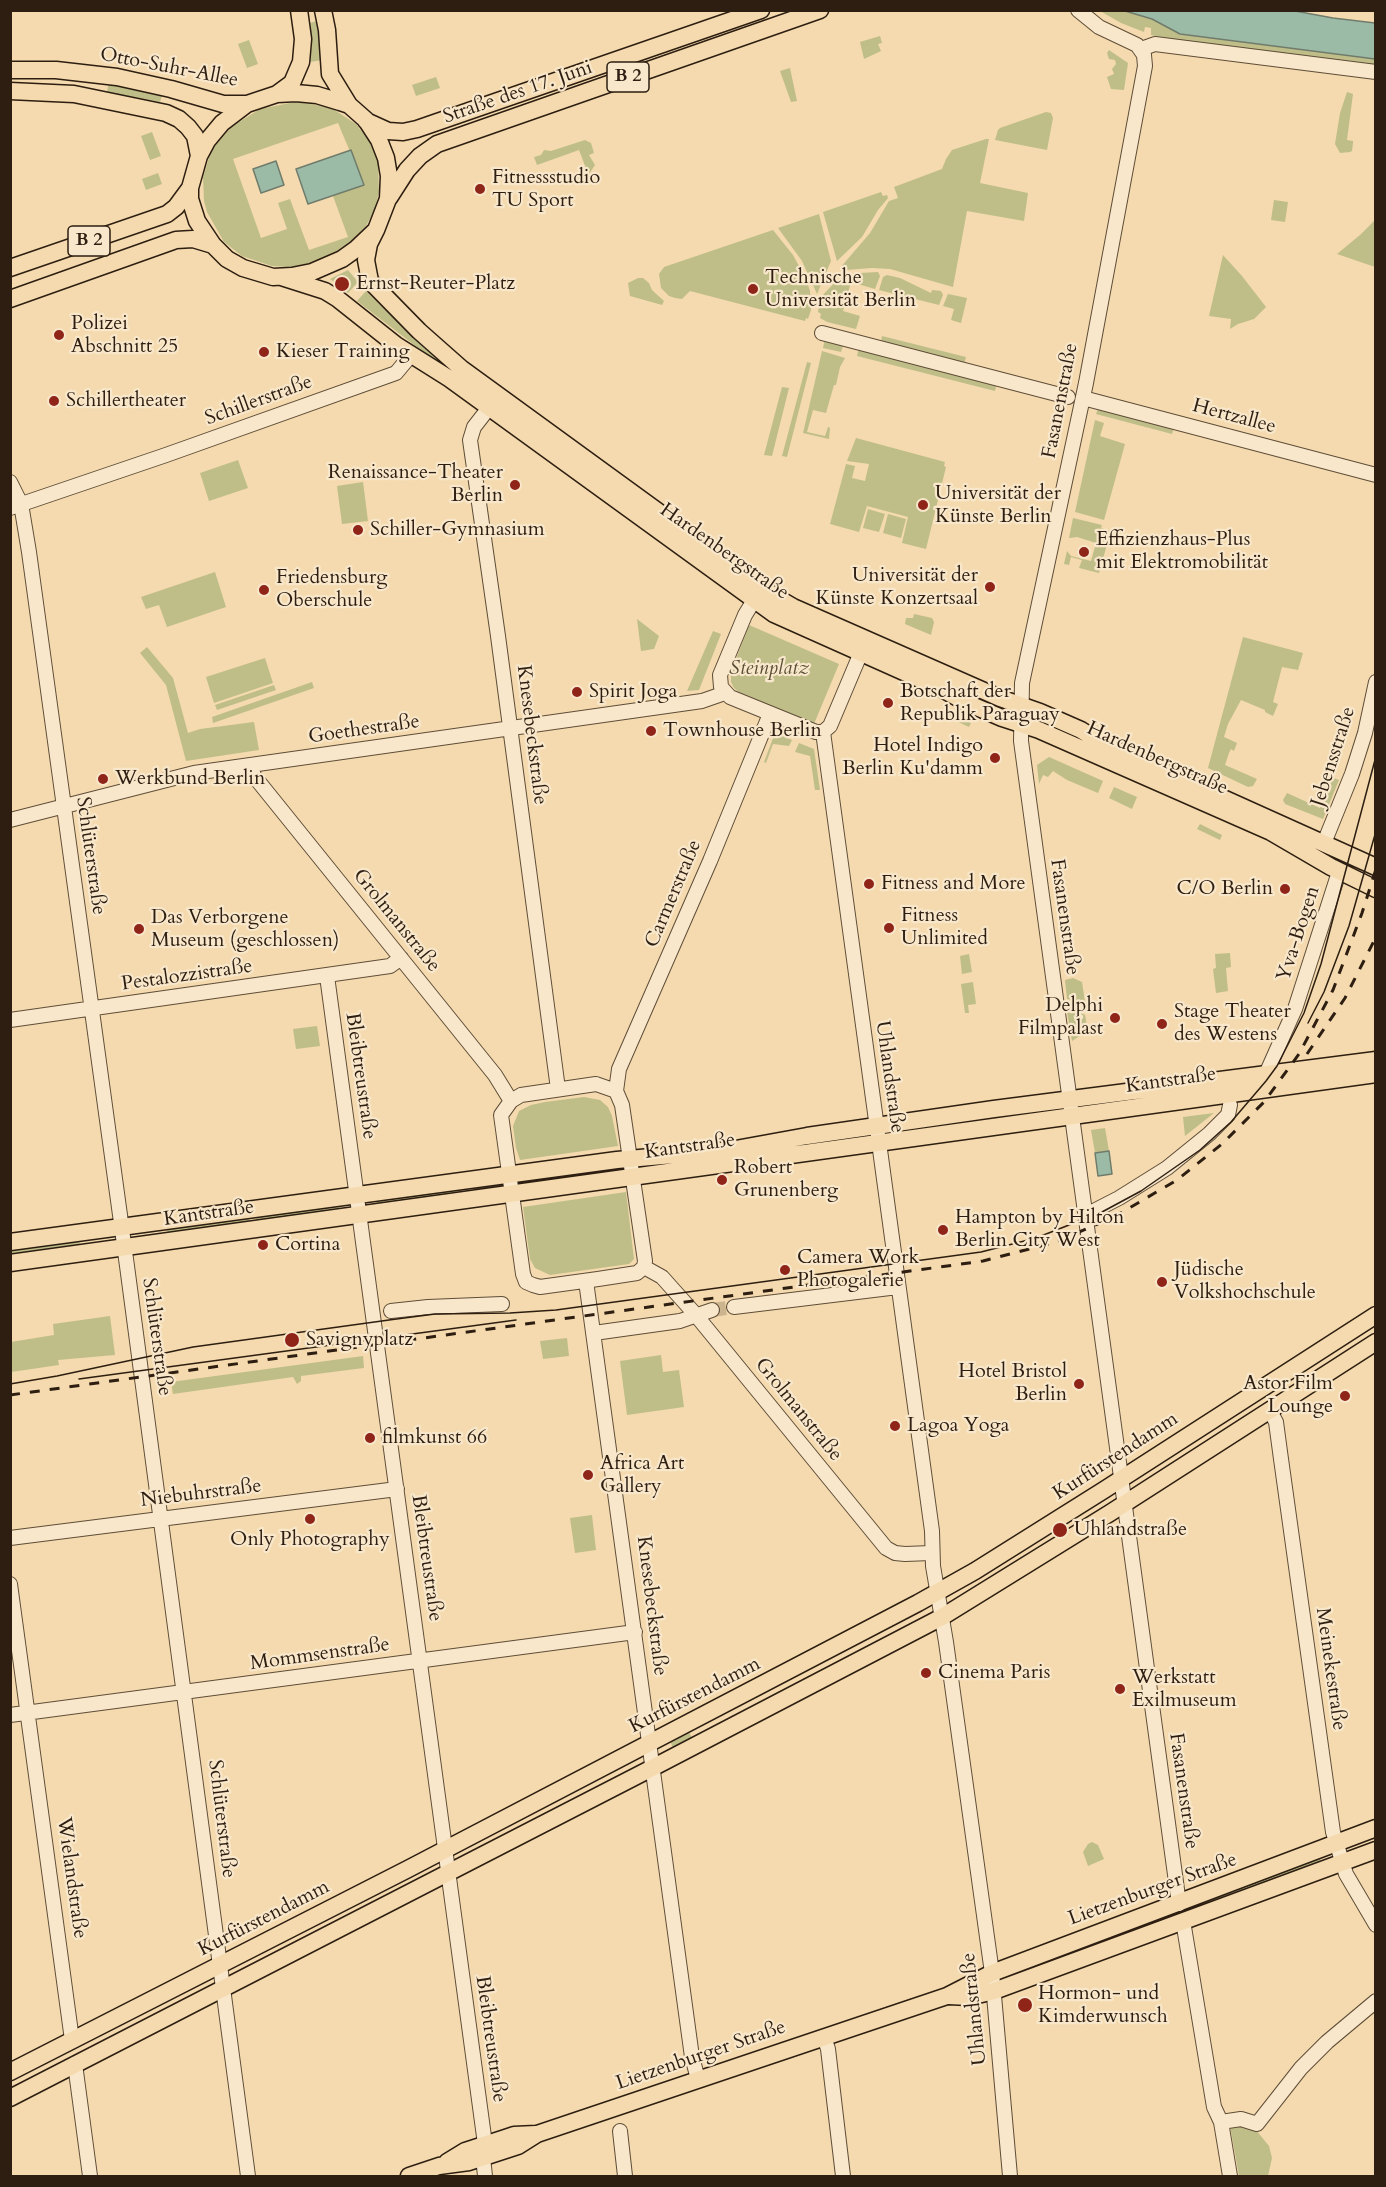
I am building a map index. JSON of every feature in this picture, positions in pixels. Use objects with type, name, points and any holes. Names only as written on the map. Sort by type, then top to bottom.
[{"type":"main road","points":[[277,94],[292,84],[301,62],[303,39],[299,10]]},
{"type":"main road","points":[[323,10],[329,42],[330,74],[349,105]]},
{"type":"main road","name":"Straße des 17. Juni","points":[[366,120],[388,131],[402,132],[417,129],[761,10]]},
{"type":"main road","name":"Straße des 17. Juni","points":[[388,199],[407,170],[420,156],[437,144],[820,10]]},
{"type":"main road","name":"Otto-Suhr-Allee","points":[[10,70],[75,72],[117,77],[160,86],[223,104],[247,104]]},
{"type":"main road","points":[[10,91],[75,94],[166,113],[179,119],[192,131],[199,156]]},
{"type":"main road","name":"B 2","points":[[10,268],[167,214],[190,188],[199,156],[207,141],[232,113],[247,104],[277,94],[307,93],[349,105],[366,120]]},
{"type":"main road","points":[[366,120],[379,140],[386,158],[389,176],[388,199]]},
{"type":"main road","points":[[190,188],[192,207],[197,221],[213,246]]},
{"type":"main road","name":"B 2","points":[[10,299],[176,240],[193,239],[213,246],[243,268],[264,275],[281,277],[312,272],[332,264],[356,249],[376,230],[388,199]]},
{"type":"main road","name":"Hardenbergstraße","points":[[376,230],[369,244],[366,260],[368,274],[374,286],[452,361],[494,401],[758,594],[781,618],[864,646],[1081,730],[1105,745],[1376,867]]},
{"type":"main road","name":"Hardenbergstraße","points":[[281,277],[330,294],[411,355],[494,401]]},
{"type":"main road","name":"Hardenbergstraße","points":[[864,646],[967,703],[1039,730],[1271,832],[1339,872],[1376,889]]},
{"type":"main road","name":"Kantstraße","points":[[10,1263],[633,1177],[1069,1100],[1376,1060]]},
{"type":"main road","name":"Kantstraße","points":[[10,1242],[630,1159],[1071,1117],[1376,1074]]},
{"type":"main road","name":"Kurfürstendamm","points":[[10,2072],[649,1744],[937,1593],[1376,1316]]},
{"type":"main road","points":[[10,2098],[942,1617],[1124,1504],[1376,1342]]},
{"type":"main road","name":"Lietzenburger Straße","points":[[409,2176],[439,2166],[469,2162],[484,2151],[518,2146],[537,2134],[947,1996],[992,1973],[1376,1828]]},
{"type":"main road","name":"Lietzenburger Straße","points":[[947,1996],[969,1997],[994,1991],[1376,1851]]},
{"type":"main road","name":"Wielandstraße","points":[[72,2040],[75,2064]]},
{"type":"street","points":[[1078,10],[1099,27],[1141,49],[1155,44],[1376,72]]},
{"type":"street","name":"Fasanenstraße","points":[[1141,49],[1145,66],[1083,398],[1022,683],[1020,724],[1023,764],[1179,1904]]},
{"type":"street","points":[[822,333],[1068,397]]},
{"type":"street","name":"Schillerstraße","points":[[16,506],[396,373],[411,355]]},
{"type":"street","name":"Hertzallee","points":[[1083,398],[1376,475]]},
{"type":"street","name":"Knesebeckstraße","points":[[494,401],[474,428],[470,440],[558,1089]]},
{"type":"street","name":"Schlüterstraße","points":[[10,482],[16,506],[64,806],[248,2176]]},
{"type":"street","points":[[758,594],[745,615],[720,675],[721,687],[730,697],[816,732],[823,732],[830,726],[864,646]]},
{"type":"street","name":"Jebensstraße","points":[[1324,843],[1352,774],[1365,733],[1376,682]]},
{"type":"street","name":"Goethestraße","points":[[10,820],[194,773],[702,701],[725,693]]},
{"type":"street","name":"Carmerstraße","points":[[616,1090],[620,1069],[770,714]]},
{"type":"street","name":"Uhlandstraße","points":[[823,732],[932,1531],[931,1553],[992,1973],[1010,2176]]},
{"type":"street","name":"Grolmanstraße","points":[[251,765],[254,776],[495,1075],[511,1101]]},
{"type":"street","name":"Yva-Bogen","points":[[1266,1074],[1295,1008],[1339,872]]},
{"type":"street","name":"Pestalozzistraße","points":[[10,1020],[327,976],[390,966],[401,958]]},
{"type":"street","name":"Bleibtreustraße","points":[[327,976],[445,1848],[484,2151],[485,2176]]},
{"type":"street","points":[[596,1084],[616,1090],[624,1114],[644,1267],[637,1273],[540,1287],[526,1282],[511,1194],[501,1115],[511,1101],[521,1095],[596,1084]]},
{"type":"street","points":[[1086,1215],[1119,1198],[1167,1168],[1209,1134],[1228,1115],[1230,1105]]},
{"type":"street","name":"Grolmanstraße","points":[[644,1267],[662,1276],[695,1314],[886,1548],[905,1554],[931,1553]]},
{"type":"street","name":"Knesebeckstraße","points":[[586,1281],[692,2057],[698,2079]]},
{"type":"street","points":[[734,1307],[898,1287]]},
{"type":"street","points":[[372,1313],[428,1307],[506,1304]]},
{"type":"street","points":[[594,1333],[680,1321],[712,1310]]},
{"type":"street","name":"Meinekestraße","points":[[1270,1411],[1276,1422],[1336,1843],[1346,1874],[1376,1924]]},
{"type":"street","name":"Niebuhrstraße","points":[[10,1538],[397,1489]]},
{"type":"street","name":"Wielandstraße","points":[[10,1584],[72,2040]]},
{"type":"street","name":"Mommsenstraße","points":[[10,1715],[635,1632]]},
{"type":"street","points":[[1183,1922],[1214,2107],[1221,2122],[1230,2176]]},
{"type":"street","points":[[1221,2122],[1241,2119],[1261,2120],[1301,2068],[1334,2036],[1376,2001]]},
{"type":"street","points":[[824,2037],[843,2176]]},
{"type":"street","name":"Wielandstraße","points":[[75,2064],[90,2176]]},
{"type":"street","points":[[620,2131],[625,2176]]},
{"type":"green space","points":[[1100,11],[1125,11],[1152,19],[1180,34],[1375,59],[1375,66],[1205,45],[1155,36],[1151,35],[1151,28],[1145,27],[1144,32]]},
{"type":"green space","points":[[317,21],[322,60],[310,62],[312,42],[310,23]]},
{"type":"green space","points":[[880,36],[882,43],[878,44],[881,51],[864,59],[860,42]]},
{"type":"green space","points":[[249,40],[258,64],[247,68],[238,44]]},
{"type":"green space","points":[[1109,50],[1128,63],[1124,90],[1111,89],[1107,77],[1114,74],[1112,69],[1116,64],[1115,60],[1109,59],[1107,53]]},
{"type":"green space","points":[[790,68],[797,101],[791,102],[780,71]]},
{"type":"green space","points":[[436,77],[440,88],[416,96],[412,85]]},
{"type":"green space","points":[[109,81],[163,92],[160,102],[107,92]]},
{"type":"green space","points":[[1347,92],[1353,94],[1347,140],[1353,143],[1352,151],[1340,153],[1335,144],[1340,113]]},
{"type":"green space","points":[[295,102],[330,107],[356,124],[369,141],[378,161],[379,192],[375,209],[366,226],[345,247],[310,264],[289,267],[272,266],[242,256],[224,242],[207,212],[203,177],[211,151],[231,127],[260,109]],"holes":[[[338,123],[364,185],[333,196],[348,237],[309,250],[290,199],[278,203],[287,229],[261,238],[233,159]]]},
{"type":"green space","points":[[1046,112],[1051,113],[1053,118],[1047,150],[995,140],[1000,128]]},
{"type":"green space","points":[[152,132],[161,156],[150,160],[141,136]]},
{"type":"green space","points":[[989,139],[980,183],[1028,193],[1024,221],[967,211],[953,287],[890,269],[846,270],[840,268],[870,233],[889,201],[898,198],[894,187],[942,169],[952,150]]},
{"type":"green space","points":[[585,140],[591,143],[594,153],[589,155],[595,165],[583,183],[571,176],[587,171],[579,150],[537,165],[534,157],[541,155],[544,150],[551,151]]},
{"type":"green space","points":[[158,173],[162,184],[146,190],[142,179]]},
{"type":"green space","points":[[881,192],[888,198],[862,237],[837,261],[823,212]]},
{"type":"green space","points":[[1274,200],[1288,202],[1285,222],[1271,220]]},
{"type":"green space","points":[[819,214],[831,261],[817,294],[802,261],[778,228]]},
{"type":"green space","points":[[1375,220],[1375,267],[1337,254],[1360,235]]},
{"type":"green space","points":[[773,230],[793,255],[806,279],[810,291],[811,310],[805,321],[690,291],[682,299],[675,298],[669,296],[661,288],[659,274],[664,267]]},
{"type":"green space","points":[[1223,255],[1266,307],[1254,319],[1230,329],[1231,319],[1209,316]]},
{"type":"green space","points":[[348,270],[358,282],[348,293],[330,279]]},
{"type":"green space","points":[[878,272],[880,276],[875,289],[851,282],[843,311],[860,316],[856,329],[820,318],[821,314],[818,312],[820,298],[837,280],[860,273]]},
{"type":"green space","points":[[887,275],[900,278],[931,293],[932,290],[941,291],[943,295],[939,305],[879,290],[883,277]]},
{"type":"green space","points":[[643,278],[649,283],[652,290],[664,301],[662,305],[630,296],[628,283]]},
{"type":"green space","points":[[366,291],[424,348],[468,380],[465,384],[357,301]]},
{"type":"green space","points":[[948,294],[967,298],[961,323],[951,320],[954,309],[943,306]]},
{"type":"green space","points":[[882,336],[966,357],[964,365],[881,343]]},
{"type":"green space","points":[[825,338],[844,343],[841,352],[823,348]]},
{"type":"green space","points":[[859,347],[997,382],[995,391],[857,356]]},
{"type":"green space","points":[[822,351],[845,358],[826,413],[813,410],[807,432],[825,436],[828,427],[830,428],[829,439],[803,433]]},
{"type":"green space","points":[[807,362],[811,363],[787,457],[782,456]]},
{"type":"green space","points":[[782,387],[789,388],[772,456],[764,455]]},
{"type":"green space","points":[[1098,409],[1174,428],[1172,434],[1096,414]]},
{"type":"green space","points":[[1095,420],[1104,423],[1100,436],[1125,444],[1104,520],[1075,512]]},
{"type":"green space","points":[[856,438],[945,462],[946,467],[926,549],[902,543],[908,517],[867,506],[859,532],[830,524],[846,464],[855,466],[852,478],[865,481],[869,464],[847,461]]},
{"type":"green space","points":[[238,460],[248,488],[209,501],[200,473]]},
{"type":"green space","points":[[363,482],[368,521],[342,524],[337,486]]},
{"type":"green space","points":[[868,509],[885,514],[879,532],[863,528]]},
{"type":"green space","points":[[888,514],[906,519],[901,538],[883,533]]},
{"type":"green space","points":[[1073,518],[1102,525],[1101,528],[1120,533],[1116,543],[1108,541],[1099,573],[1079,568],[1082,560],[1071,557],[1069,565],[1064,564],[1067,551],[1071,556],[1091,561],[1096,543],[1077,537],[1069,538]]},
{"type":"green space","points":[[215,572],[226,607],[167,627],[159,605],[146,609],[141,597]]},
{"type":"green space","points":[[914,614],[932,618],[934,622],[931,635],[905,624],[906,618],[913,618]]},
{"type":"green space","points":[[637,619],[659,636],[654,649],[641,651]]},
{"type":"green space","name":"Steinplatz","points":[[749,625],[839,664],[814,724],[741,694],[734,688],[731,682],[731,672]]},
{"type":"green space","points":[[713,631],[721,634],[699,690],[687,691]]},
{"type":"green space","points":[[1243,637],[1303,653],[1298,670],[1282,667],[1273,702],[1278,704],[1273,716],[1241,700],[1228,724],[1224,737],[1237,743],[1234,751],[1231,749],[1225,765],[1257,779],[1253,786],[1248,787],[1208,768]]},
{"type":"green space","points":[[147,647],[173,678],[188,733],[200,729],[254,722],[259,750],[186,761],[166,685],[140,653]]},
{"type":"green space","points":[[265,658],[273,683],[214,703],[206,677]]},
{"type":"green space","points":[[312,682],[314,688],[213,723],[212,717]]},
{"type":"green space","points":[[274,685],[276,690],[217,710],[215,705]]},
{"type":"green space","points":[[945,711],[971,723],[969,727],[943,715]]},
{"type":"green space","points":[[775,733],[792,740],[789,746],[773,744],[766,763],[764,762]]},
{"type":"green space","points":[[799,743],[814,749],[820,790],[815,790],[810,756],[795,752]]},
{"type":"green space","points":[[1049,757],[1103,781],[1098,793],[1067,780],[1053,771],[1048,777],[1043,775],[1039,784],[1037,765]]},
{"type":"green space","points":[[1331,777],[1339,780],[1323,819],[1285,804],[1283,800],[1287,793],[1320,808]]},
{"type":"green space","points":[[1114,787],[1137,797],[1132,809],[1109,798]]},
{"type":"green space","points":[[1200,824],[1222,835],[1220,840],[1197,829]]},
{"type":"green space","points":[[1230,953],[1231,967],[1226,968],[1228,991],[1216,993],[1213,969],[1216,968],[1215,954]]},
{"type":"green space","points":[[969,954],[972,972],[962,974],[960,956]]},
{"type":"green space","points":[[1073,978],[1082,982],[1085,1002],[1067,999],[1065,980]]},
{"type":"green space","points":[[973,982],[976,1004],[968,1005],[969,1013],[965,1013],[961,984]]},
{"type":"green space","points":[[1067,1012],[1079,1012],[1085,1015],[1088,1031],[1072,1041]]},
{"type":"green space","points":[[317,1026],[320,1046],[296,1049],[293,1029]]},
{"type":"green space","points":[[584,1097],[600,1100],[608,1107],[618,1146],[520,1160],[513,1126],[519,1111],[531,1105]]},
{"type":"green space","points":[[1214,1113],[1185,1136],[1183,1117]]},
{"type":"green space","points":[[1105,1128],[1109,1151],[1095,1153],[1091,1130]]},
{"type":"green space","points":[[613,1168],[613,1173],[530,1185],[529,1180]]},
{"type":"green space","points":[[494,1185],[494,1190],[377,1205],[376,1201]]},
{"type":"green space","points":[[626,1192],[634,1259],[629,1264],[550,1275],[535,1268],[530,1259],[523,1207]]},
{"type":"green space","points":[[339,1205],[340,1211],[257,1223],[256,1217]]},
{"type":"green space","points":[[249,1218],[250,1224],[168,1236],[167,1229]]},
{"type":"green space","points":[[79,1240],[80,1246],[11,1256],[10,1249]]},
{"type":"green space","points":[[110,1316],[115,1355],[58,1360],[59,1365],[11,1372],[11,1342],[54,1335],[53,1324]]},
{"type":"green space","points":[[567,1338],[569,1356],[543,1359],[540,1341]]},
{"type":"green space","points":[[661,1355],[663,1372],[679,1370],[684,1407],[627,1415],[620,1361]]},
{"type":"green space","points":[[363,1356],[364,1368],[301,1376],[301,1381],[297,1384],[293,1377],[173,1394],[171,1382]]},
{"type":"green space","points":[[592,1515],[596,1550],[575,1553],[570,1518]]},
{"type":"green space","points":[[689,1732],[693,1740],[674,1750],[670,1741]]},
{"type":"green space","points":[[1092,1842],[1098,1845],[1104,1859],[1088,1866],[1083,1852]]},
{"type":"green space","points":[[1319,1857],[1321,1863],[1195,1910],[1193,1904]]},
{"type":"green space","points":[[1169,1913],[1170,1920],[1016,1977],[1015,1974]]},
{"type":"green space","points":[[1234,2123],[1256,2130],[1269,2146],[1272,2158],[1268,2176],[1239,2176],[1230,2126]]},
{"type":"shaded area","points":[[1125,11],[1295,11],[1375,23],[1375,59],[1180,34],[1152,19]]},
{"type":"shaded area","points":[[351,150],[364,185],[308,204],[296,169]]},
{"type":"shaded area","points":[[276,161],[284,185],[261,193],[253,169]]},
{"type":"shaded area","points":[[1109,1151],[1112,1174],[1098,1176],[1095,1153]]},
{"type":"tunnel","points":[[712,1310],[734,1307]]},
{"type":"tram line","points":[[10,1384],[193,1347],[389,1320],[435,1314],[556,1310],[981,1252],[1036,1238],[1102,1212],[1141,1191],[1200,1150],[1231,1122],[1277,1066],[1304,1013],[1321,964],[1376,756]]},
{"type":"tram line","points":[[1308,1023],[1324,992],[1349,926],[1376,831]]},
{"type":"tram line","points":[[79,1379],[516,1320]]},
{"type":"railway","points":[[10,1395],[983,1261],[1056,1242],[1114,1217],[1177,1180],[1222,1144],[1264,1102],[1299,1054],[1333,990],[1376,869]]},
{"type":"railway","points":[[1307,1054],[1345,998],[1376,937]]},
{"type":"place","name":"Fitnessstudio TU Sport","points":[[480,189]]},
{"type":"place","name":"Ernst-Reuter-Platz","points":[[342,284]]},
{"type":"place","name":"Technische Universität Berlin","points":[[753,289]]},
{"type":"place","name":"Polizei Abschnitt 25","points":[[59,335]]},
{"type":"place","name":"Kieser Training","points":[[264,352]]},
{"type":"place","name":"Schillertheater","points":[[54,401]]},
{"type":"place","name":"Renaissance-Theater Berlin","points":[[515,485]]},
{"type":"place","name":"Universität der Künste Berlin","points":[[923,505]]},
{"type":"place","name":"Schiller-Gymnasium","points":[[358,530]]},
{"type":"place","name":"Effizienzhaus-Plus mit Elektromobilität","points":[[1084,552]]},
{"type":"place","name":"Universität der Künste Konzertsaal","points":[[990,587]]},
{"type":"place","name":"Friedensburg Oberschule","points":[[264,590]]},
{"type":"place","name":"Spirit Joga","points":[[577,692]]},
{"type":"place","name":"Botschaft der Republik Paraguay","points":[[888,703]]},
{"type":"place","name":"Townhouse Berlin","points":[[651,731]]},
{"type":"place","name":"Hotel Indigo Berlin Ku'damm","points":[[995,758]]},
{"type":"place","name":"Werkbund Berlin","points":[[103,779]]},
{"type":"place","name":"Fitness and More","points":[[869,884]]},
{"type":"place","name":"C/O Berlin","points":[[1285,889]]},
{"type":"place","name":"Fitness Unlimited","points":[[889,928]]},
{"type":"place","name":"Das Verborgene Museum (geschlossen)","points":[[139,929]]},
{"type":"place","name":"Delphi Filmpalast","points":[[1115,1018]]},
{"type":"place","name":"Stage Theater des Westens","points":[[1162,1024]]},
{"type":"place","name":"Robert Grunenberg","points":[[722,1180]]},
{"type":"place","name":"Hampton by Hilton Berlin City West","points":[[943,1230]]},
{"type":"place","name":"Cortina","points":[[263,1245]]},
{"type":"place","name":"Camera Work Photogalerie","points":[[785,1270]]},
{"type":"place","name":"Jüdische Volkshochschule","points":[[1162,1282]]},
{"type":"place","name":"Savignyplatz","points":[[292,1340]]},
{"type":"place","name":"Hotel Bristol Berlin","points":[[1079,1384]]},
{"type":"place","name":"Astor Film Lounge","points":[[1345,1396]]},
{"type":"place","name":"Lagoa Yoga","points":[[895,1426]]},
{"type":"place","name":"filmkunst 66","points":[[370,1438]]},
{"type":"place","name":"Africa Art Gallery","points":[[588,1475]]},
{"type":"place","name":"Only Photography","points":[[310,1519]]},
{"type":"place","name":"Uhlandstraße","points":[[1060,1530]]},
{"type":"place","name":"Cinema Paris","points":[[926,1673]]},
{"type":"place","name":"Werkstatt Exilmuseum","points":[[1120,1689]]},
{"type":"place","name":"Hormon- und Kimderwunsch","points":[[1025,2005]]}]
